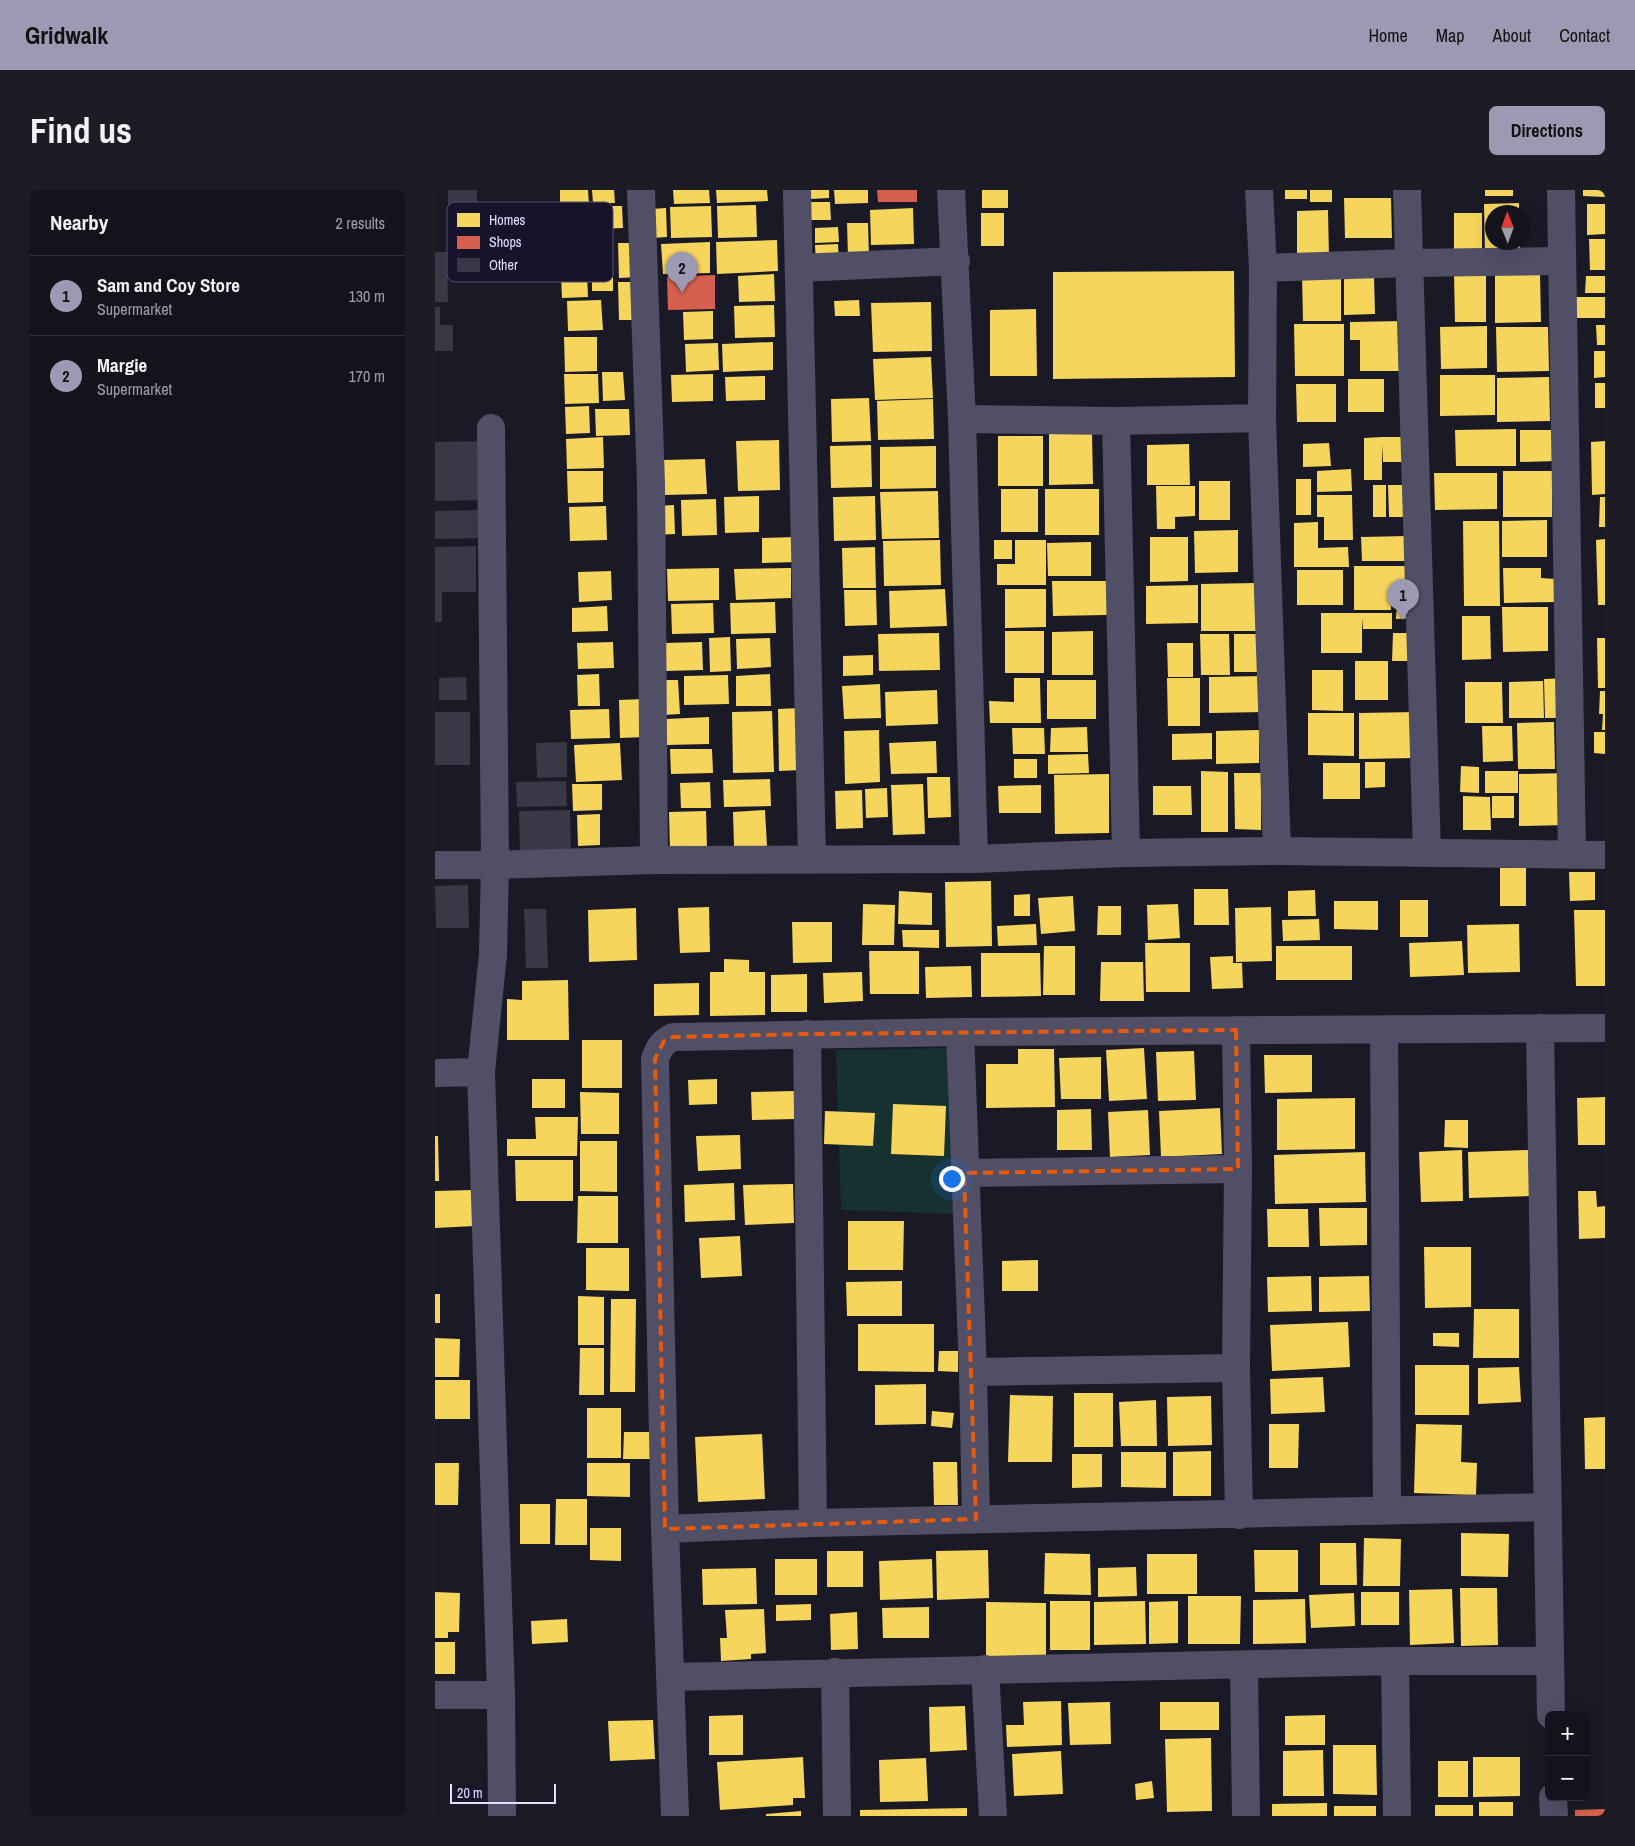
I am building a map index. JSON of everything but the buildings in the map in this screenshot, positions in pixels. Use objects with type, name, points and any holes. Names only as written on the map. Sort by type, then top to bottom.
[{"type":"street","points":[[641,190],[651,484],[654,860]]},
{"type":"street","points":[[797,190],[812,860]]},
{"type":"street","points":[[951,190],[956,261],[962,419],[974,859]]},
{"type":"street","points":[[1259,190],[1263,268],[1262,418],[1277,851]]},
{"type":"street","points":[[1407,190],[1427,853]]},
{"type":"street","points":[[1561,190],[1572,855]]},
{"type":"street","points":[[799,268],[956,261]]},
{"type":"street","points":[[1263,268],[1409,263],[1562,261]]},
{"type":"street","points":[[962,419],[1116,421],[1262,418]]},
{"type":"street","points":[[1116,421],[1126,853]]},
{"type":"street","points":[[491,428],[495,865],[493,954],[481,1072],[501,1695],[502,1816]]},
{"type":"street","points":[[435,865],[654,860],[974,859],[1126,853],[1277,851],[1605,855]]},
{"type":"street","points":[[1540,1028],[1551,1711]]},
{"type":"street","points":[[675,1816],[665,1529],[655,1059],[659,1047],[664,1041],[673,1036],[807,1034],[1605,1028]]},
{"type":"street","points":[[1236,1030],[1238,1169],[1236,1368],[1239,1515]]},
{"type":"street","points":[[1384,1030],[1387,1510]]},
{"type":"street","points":[[960,1032],[973,1372],[976,1519]]},
{"type":"street","points":[[807,1034],[813,1523]]},
{"type":"street","points":[[435,1073],[481,1072]]},
{"type":"street","points":[[964,1173],[1238,1169]]},
{"type":"street","points":[[973,1372],[1236,1368]]},
{"type":"street","points":[[665,1529],[976,1519],[1548,1508]]},
{"type":"street","points":[[670,1677],[1395,1661],[1549,1661]]},
{"type":"street","points":[[1395,1661],[1397,1816]]},
{"type":"street","points":[[1244,1665],[1247,1816]]},
{"type":"street","points":[[985,1669],[993,1816]]},
{"type":"street","points":[[835,1672],[837,1816]]},
{"type":"street","points":[[435,1695],[501,1695]]},
{"type":"street","points":[[1553,1801],[1554,1816]]},
{"type":"highlighted area","points":[[1236,1030],[1238,1169],[964,1173],[976,1519],[665,1529],[655,1059],[664,1041],[673,1037],[807,1034]]},
{"type":"green space","points":[[952,1048],[954,1214],[841,1210],[836,1050]]},
{"type":"place","name":"Margie","points":[[682,293]]},
{"type":"place","name":"Sam and Coy Store","points":[[1403,620]]}]
